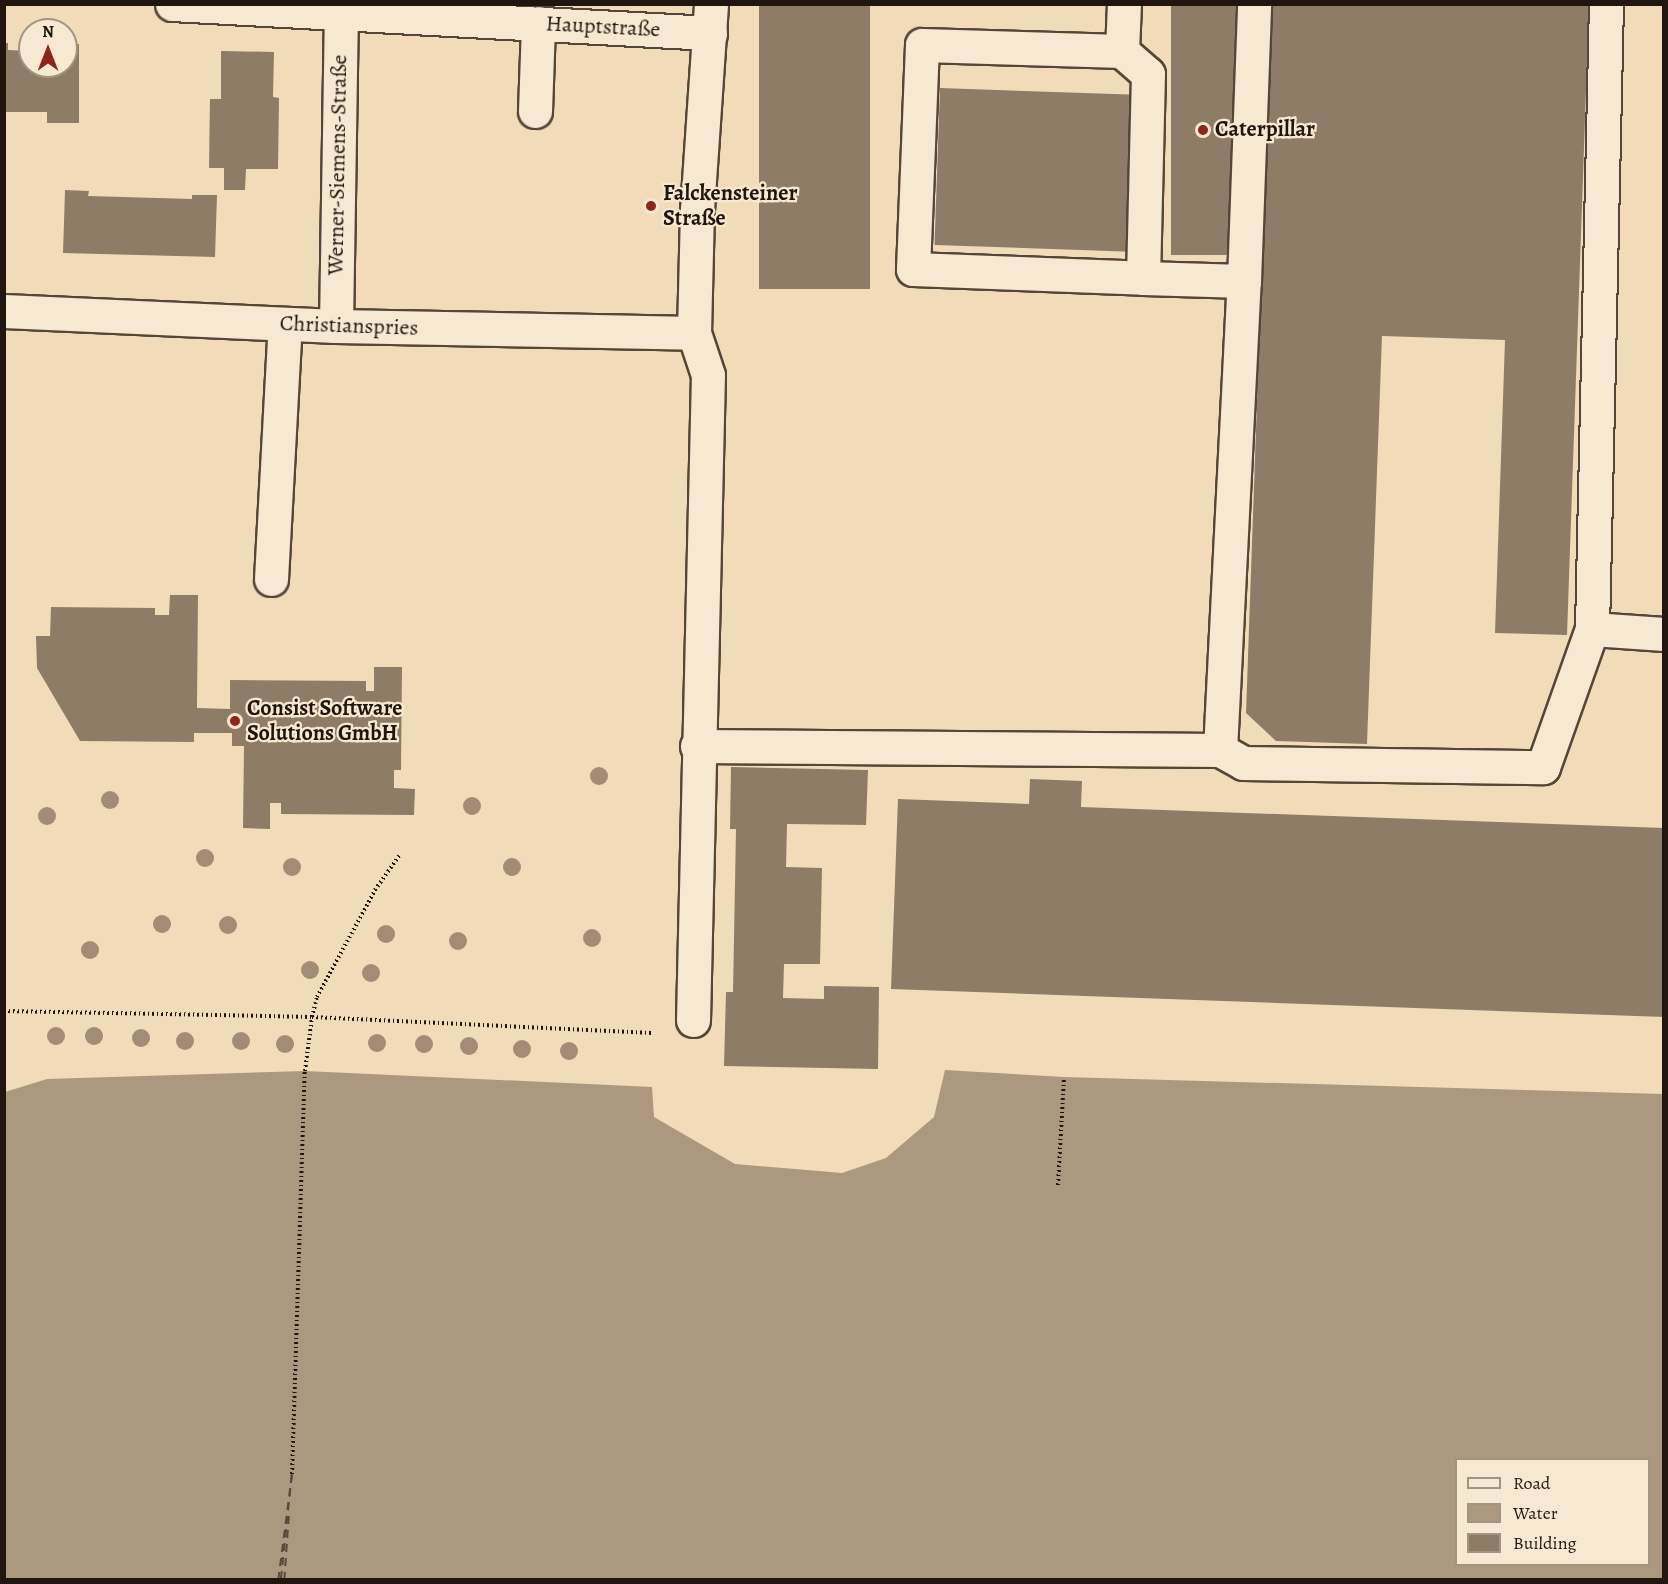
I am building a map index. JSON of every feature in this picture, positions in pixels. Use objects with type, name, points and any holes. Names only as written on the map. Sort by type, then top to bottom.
[{"type":"street","name":"Hauptstraße","points":[[172,4],[340,9],[538,23],[710,19]]},
{"type":"street","points":[[1122,51],[1124,4]]},
{"type":"street","points":[[1220,750],[1244,281],[1254,4]]},
{"type":"street","points":[[697,746],[1220,750],[1243,763],[1543,767],[1592,629],[1606,4]]},
{"type":"street","name":"Werner-Siemens-Straße","points":[[336,326],[340,9]]},
{"type":"street","points":[[693,1020],[697,746],[708,375],[694,333],[697,210],[710,19]]},
{"type":"street","points":[[534,111],[538,23]]},
{"type":"street","points":[[1143,278],[1148,74],[1122,51],[922,45],[913,269],[1143,278],[1244,281]]},
{"type":"street","name":"Christianspries","points":[[4,311],[336,326],[694,333]]},
{"type":"street","points":[[271,579],[285,324]]},
{"type":"street","points":[[1592,629],[1664,634]]},
{"type":"path","points":[[292,1474],[305,1071],[312,1017],[317,997],[375,890],[399,856]]},
{"type":"path","points":[[4,1011],[312,1017],[652,1033]]},
{"type":"path","points":[[1058,1185],[1064,1077]]},
{"type":"water","points":[[945,1070],[1064,1077],[1663,1094],[1663,1579],[5,1579],[5,1092],[47,1079],[305,1071],[652,1087],[654,1117],[735,1164],[842,1173],[886,1158],[934,1117]]},
{"type":"building","points":[[759,4],[870,4],[870,289],[759,289]]},
{"type":"building","name":"Caterpillar","points":[[1171,4],[1242,4],[1242,255],[1171,255]]},
{"type":"building","points":[[1271,5],[1589,5],[1567,635],[1495,633],[1505,340],[1382,336],[1367,744],[1276,741],[1246,713]]},
{"type":"building","points":[[4,43],[8,43],[8,50],[18,50],[18,78],[78,78],[79,44],[79,123],[47,123],[47,112],[4,112]]},
{"type":"building","points":[[221,51],[274,52],[273,97],[279,98],[278,169],[246,169],[245,190],[224,190],[224,168],[209,168],[210,99],[221,99]]},
{"type":"building","points":[[940,88],[1136,95],[1130,252],[935,245]]},
{"type":"building","points":[[65,190],[89,191],[88,196],[192,199],[192,195],[217,195],[215,257],[63,253]]},
{"type":"building","name":"Consist Software Solutions GmbH","points":[[170,595],[198,595],[197,708],[230,709],[230,680],[366,681],[366,691],[374,691],[374,667],[402,667],[401,770],[394,770],[394,788],[415,789],[414,815],[281,814],[281,803],[270,803],[270,829],[243,828],[244,746],[232,746],[232,733],[194,733],[194,742],[80,741],[37,668],[36,636],[50,636],[51,607],[155,608],[155,615],[169,615]]},
{"type":"building","points":[[731,767],[868,770],[866,825],[787,824],[786,867],[822,868],[820,964],[784,964],[783,998],[824,999],[824,986],[879,987],[878,1069],[724,1066],[726,992],[733,992],[736,829],[730,829]]},
{"type":"building","points":[[1030,779],[1082,781],[1081,807],[1664,828],[1664,1017],[891,989],[898,799],[1029,804]]},
{"type":"ferry route","points":[[278,1580],[292,1474],[281,1580]]},
{"type":"ferry route","points":[[284,1580],[289,1511]]},
{"type":"place","name":"Caterpillar","points":[[1203,130]]},
{"type":"place","name":"Falckensteiner Straße","points":[[651,206]]},
{"type":"place","name":"Consist Software Solutions GmbH","points":[[235,721]]}]
